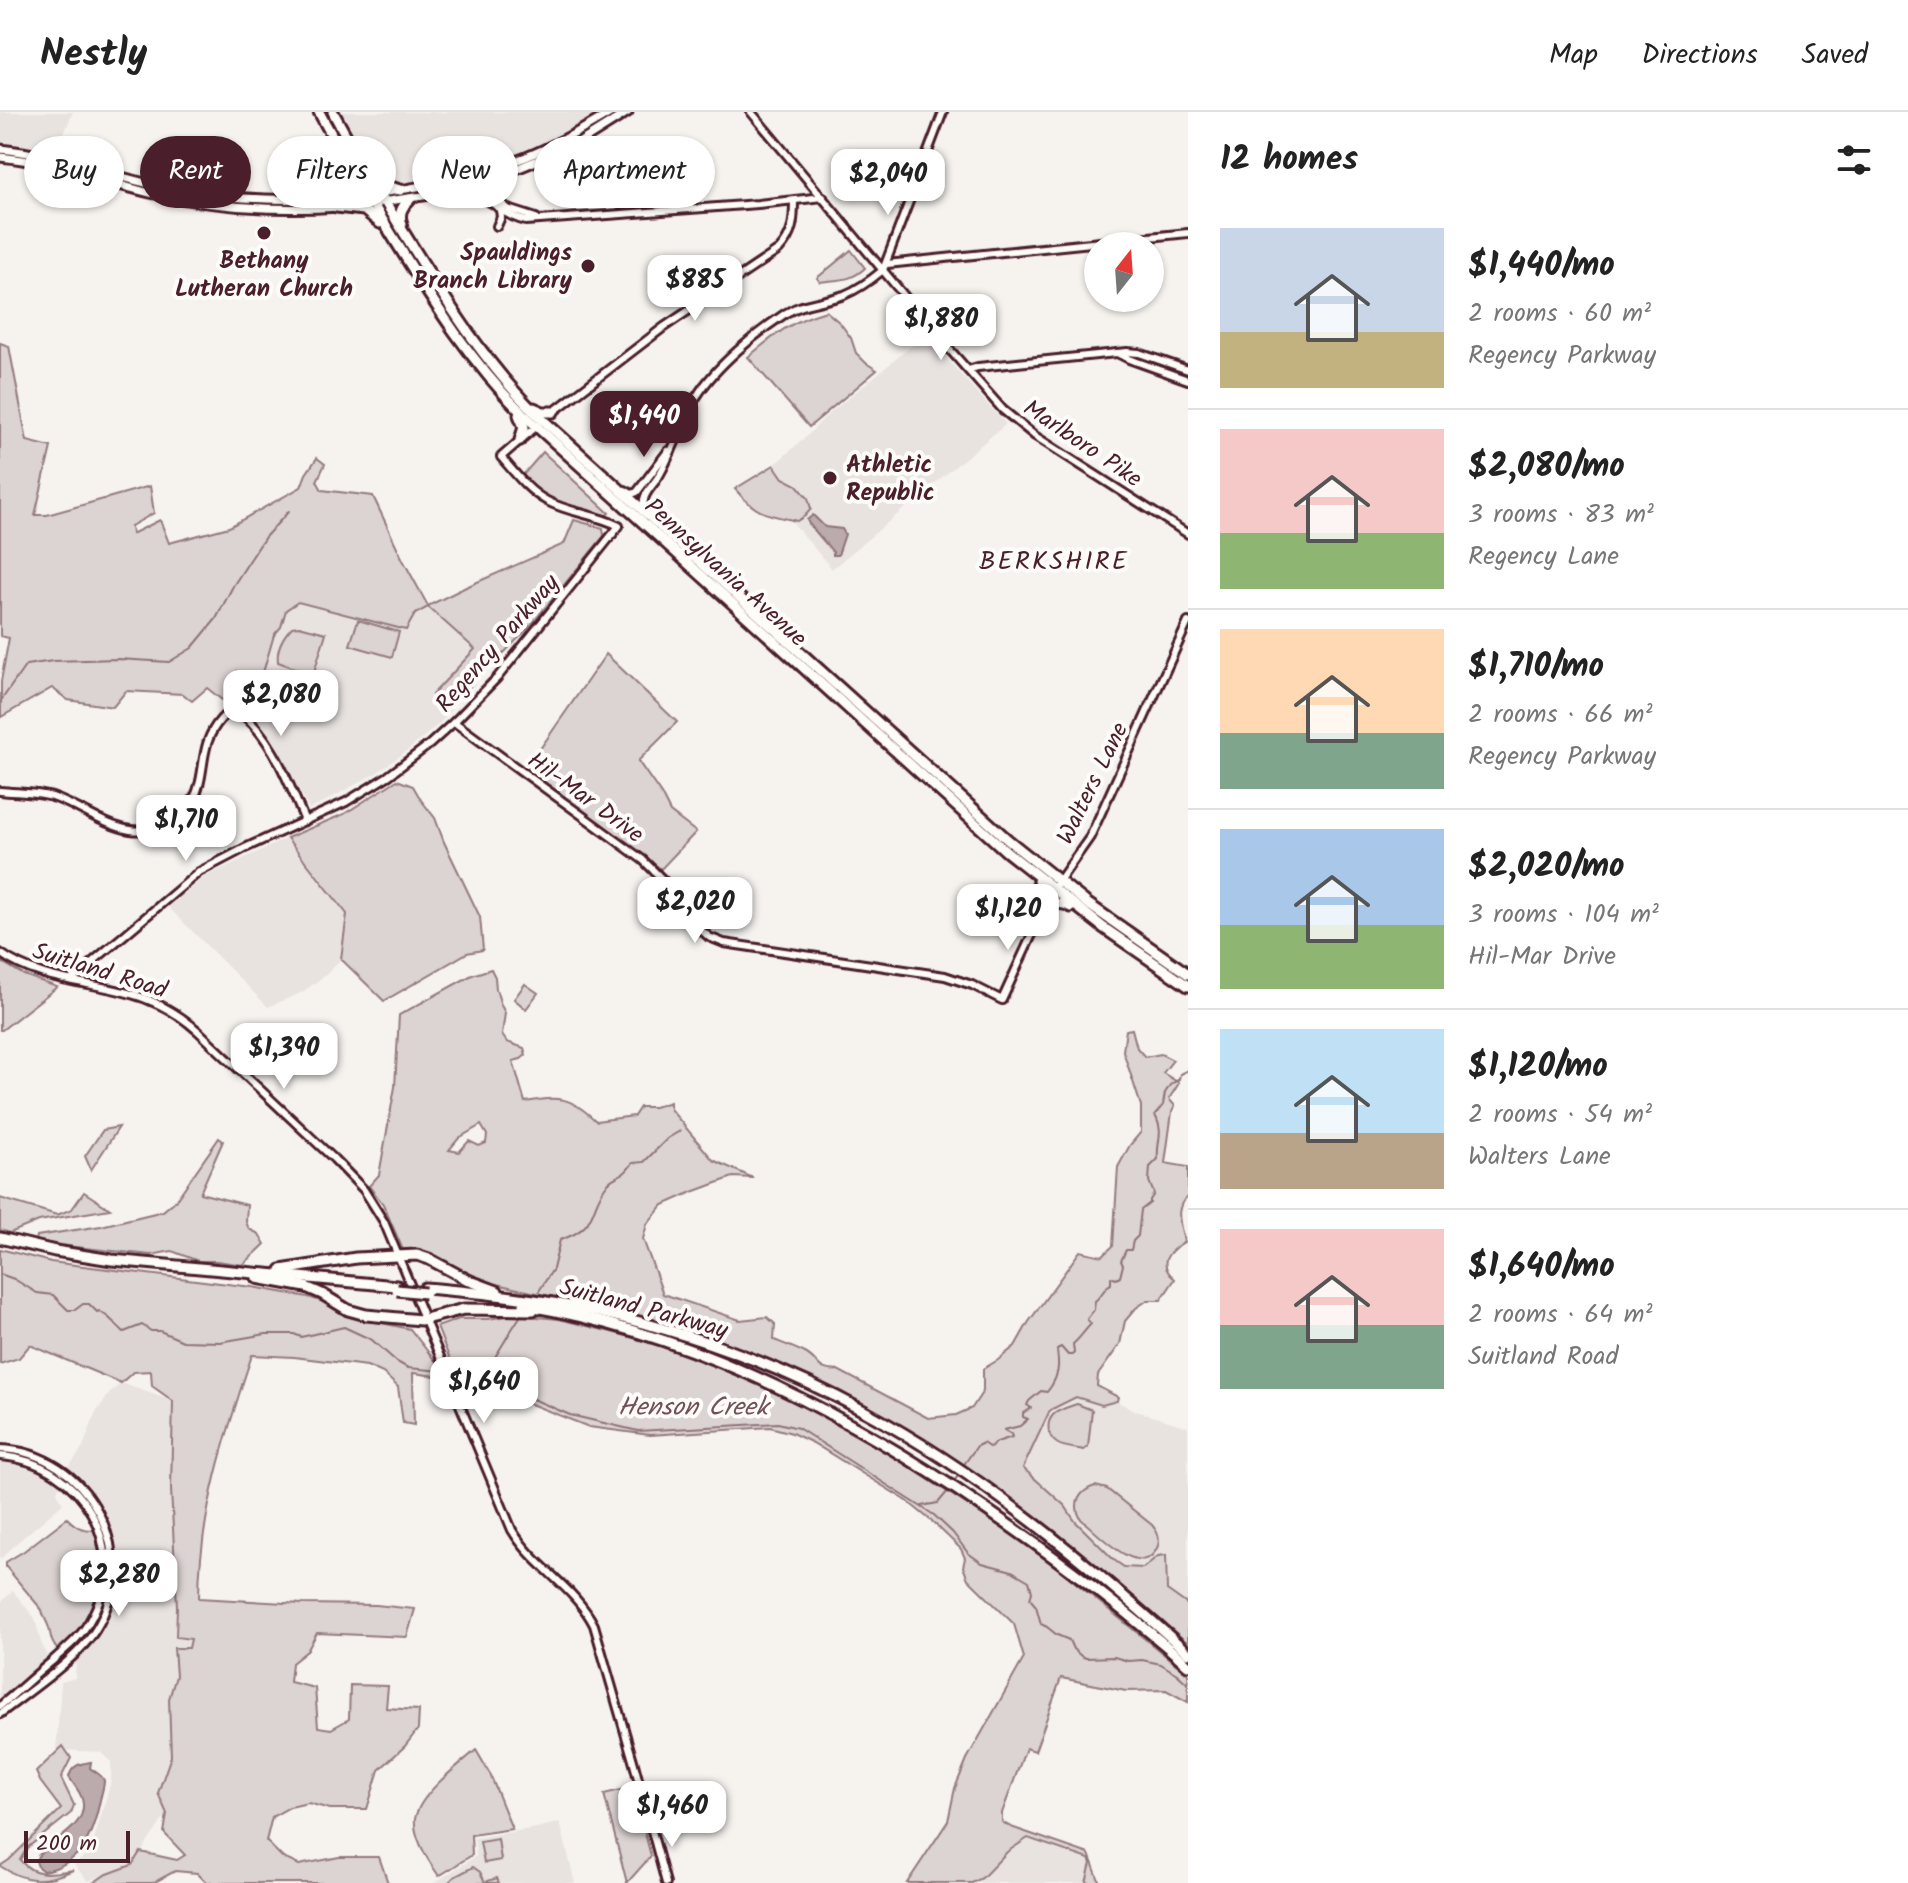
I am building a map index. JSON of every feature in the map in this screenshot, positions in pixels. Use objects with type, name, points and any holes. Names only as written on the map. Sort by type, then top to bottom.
[{"type":"highway","name":"Pennsylvania Avenue","points":[[319,112],[332,136]]},
{"type":"highway","name":"Pennsylvania Avenue","points":[[333,112],[347,136]]},
{"type":"highway","points":[[396,189],[400,190]]},
{"type":"highway","points":[[408,239],[400,213],[410,199]]},
{"type":"highway","points":[[357,208],[374,216],[391,233]]},
{"type":"highway","name":"Pennsylvania Avenue","points":[[375,208],[454,334],[513,405],[559,435],[1088,916],[1188,986]]},
{"type":"highway","name":"Pennsylvania Avenue","points":[[388,208],[465,330],[558,447],[1025,866],[1188,974]]},
{"type":"highway","points":[[524,402],[541,412],[555,410],[554,421],[559,435]]},
{"type":"highway","points":[[513,405],[523,424],[523,438],[539,436],[558,447]]},
{"type":"highway","points":[[1025,866],[1042,887],[1042,912]]},
{"type":"highway","points":[[1042,912],[1059,902],[1088,916]]},
{"type":"highway","name":"Suitland Parkway","points":[[0,1238],[93,1257],[397,1288]]},
{"type":"highway","name":"Suitland Parkway","points":[[0,1244],[89,1261],[250,1277],[490,1294],[624,1318],[699,1341],[784,1372],[866,1412],[933,1452],[1033,1523],[1105,1580],[1188,1653]]},
{"type":"highway","points":[[233,1271],[280,1271],[350,1258],[422,1256],[485,1287],[547,1302]]},
{"type":"highway","points":[[250,1277],[306,1287],[354,1313],[423,1320],[469,1309],[578,1315]]},
{"type":"highway","name":"Suitland Parkway","points":[[425,1290],[578,1315],[646,1334],[732,1365],[790,1392],[927,1471],[1034,1542],[1117,1605],[1188,1665]]},
{"type":"main road","points":[[518,160],[545,149],[612,112]]},
{"type":"main road","points":[[591,136],[620,112]]},
{"type":"main road","points":[[591,136],[628,112]]},
{"type":"main road","points":[[0,149],[31,153],[177,190],[267,199]]},
{"type":"main road","points":[[0,157],[176,198],[267,207]]},
{"type":"main road","points":[[396,192],[412,187]]},
{"type":"main road","points":[[396,198],[410,199]]},
{"type":"street","name":"Marlboro Pike","points":[[751,112],[885,267],[995,402],[1028,431],[1188,534]]},
{"type":"street","points":[[645,513],[642,500],[660,474],[672,444],[707,381],[793,309],[843,296],[866,284],[885,267],[943,112]]},
{"type":"street","points":[[500,210],[523,220],[823,197]]},
{"type":"street","points":[[523,438],[664,327],[779,250],[792,231],[794,201]]},
{"type":"street","points":[[506,208],[540,219]]},
{"type":"street","points":[[497,226],[500,210]]},
{"type":"street","points":[[885,267],[1188,233]]},
{"type":"street","points":[[968,370],[1117,353],[1139,353],[1188,370]]},
{"type":"street","points":[[1117,353],[1188,380]]},
{"type":"street","name":"Regency Parkway","points":[[71,980],[199,872],[346,802],[388,776],[430,744],[497,678],[619,526],[544,500],[532,491],[501,457],[523,438]]},
{"type":"street","points":[[614,484],[636,493],[672,444]]},
{"type":"street","name":"Walters Lane","points":[[1002,1000],[1055,885],[1090,837],[1188,622]]},
{"type":"street","points":[[0,791],[52,797],[116,828],[139,831],[157,828],[177,817],[191,802],[205,747],[213,729],[233,709],[239,710],[253,725],[280,763],[305,821]]},
{"type":"street","name":"Hil-Mar Drive","points":[[454,722],[643,860],[674,891],[699,928],[709,937],[724,943],[945,976],[1002,1000]]},
{"type":"street","name":"Suitland Road","points":[[0,953],[28,969],[131,993],[180,1017],[354,1179],[381,1216],[515,1535],[582,1605],[594,1625],[666,1883]]},
{"type":"street","points":[[89,964],[88,972],[94,985]]},
{"type":"street","points":[[0,1449],[32,1454],[57,1465],[87,1492],[97,1507],[111,1544],[113,1580],[109,1599],[95,1630],[81,1647],[0,1714]]},
{"type":"street","points":[[0,1456],[27,1460],[50,1470],[68,1483],[86,1504],[98,1529],[104,1556],[100,1597],[81,1634],[0,1706]]},
{"type":"street","points":[[100,1597],[109,1599]]},
{"type":"shaded area","points":[[0,112],[73,112],[63,136],[24,136],[24,149],[0,145]]},
{"type":"shaded area","points":[[341,112],[603,112],[559,136],[534,136],[534,148],[518,155],[518,136],[412,136],[412,183],[396,185],[396,136],[355,136]]},
{"type":"shaded area","points":[[851,250],[865,268],[849,278],[820,282],[817,278]]},
{"type":"shaded area","points":[[826,311],[851,338],[856,353],[877,370],[809,427],[748,357],[784,329]]},
{"type":"shaded area","points":[[926,334],[1006,424],[832,569],[789,519],[797,521],[797,485],[783,478],[774,465],[824,418]]},
{"type":"shaded area","points":[[0,343],[9,346],[27,441],[51,447],[35,515],[47,515],[150,486],[154,513],[131,526],[132,534],[160,520],[169,543],[229,527],[301,487],[317,458],[325,464],[317,481],[322,490],[373,496],[428,606],[564,544],[574,520],[603,528],[604,536],[532,624],[465,692],[445,705],[432,695],[475,649],[428,607],[415,614],[406,630],[298,602],[286,610],[281,627],[274,635],[262,676],[258,678],[237,671],[234,697],[222,700],[207,688],[192,701],[183,694],[126,691],[113,707],[68,700],[52,688],[1,717],[1,681],[9,638],[0,636]]},
{"type":"shaded area","points":[[543,452],[609,513],[604,517],[553,501],[537,492],[522,476]]},
{"type":"shaded area","points":[[774,465],[783,478],[797,485],[808,498],[811,509],[797,521],[763,512],[735,489]]},
{"type":"shaded area","points":[[813,515],[825,527],[842,529],[845,534],[838,555],[833,555],[809,524],[807,520]]},
{"type":"shaded area","points":[[298,602],[414,614],[428,607],[475,649],[432,695],[451,710],[440,723],[378,772],[309,809],[276,745],[253,712],[234,697],[237,671],[258,678],[286,610]]},
{"type":"shaded area","points":[[358,620],[399,632],[392,657],[350,645]]},
{"type":"shaded area","points":[[292,627],[326,633],[311,674],[278,662],[283,639]]},
{"type":"shaded area","points":[[606,654],[677,722],[638,761],[670,812],[696,832],[661,869],[526,769]]},
{"type":"shaded area","points":[[266,689],[283,694],[277,712],[260,707]]},
{"type":"shaded area","points":[[397,780],[413,786],[435,818],[480,917],[483,950],[467,953],[384,1001],[341,959],[347,914],[287,838],[344,814]]},
{"type":"shaded area","points":[[287,838],[347,914],[341,959],[303,992],[268,1007],[168,907],[204,877]]},
{"type":"shaded area","points":[[0,961],[24,975],[57,987],[2,1030],[0,1030]]},
{"type":"shaded area","points":[[491,969],[495,977],[505,1013],[502,1035],[507,1042],[524,1048],[526,1055],[513,1061],[525,1102],[564,1100],[596,1121],[634,1116],[640,1107],[670,1102],[670,1109],[713,1160],[753,1178],[733,1177],[690,1193],[663,1205],[647,1224],[643,1239],[663,1294],[740,1320],[767,1317],[775,1324],[774,1340],[805,1353],[822,1368],[838,1370],[928,1418],[956,1415],[972,1408],[983,1391],[983,1369],[1015,1346],[1080,1251],[1102,1256],[1113,1246],[1118,1167],[1141,1132],[1141,1106],[1123,1051],[1126,1030],[1132,1029],[1137,1048],[1145,1057],[1161,1054],[1173,1060],[1163,1073],[1179,1083],[1169,1099],[1175,1106],[1165,1163],[1188,1167],[1188,1196],[1179,1211],[1184,1242],[1169,1254],[1165,1263],[1175,1279],[1161,1300],[1148,1300],[1125,1321],[1120,1344],[1098,1375],[1097,1386],[1118,1397],[1117,1401],[1102,1405],[1076,1397],[1050,1410],[1023,1468],[1124,1567],[1143,1568],[1158,1556],[1166,1555],[1167,1590],[1188,1605],[1188,1643],[1056,1532],[981,1478],[884,1416],[806,1376],[730,1344],[641,1316],[496,1284],[419,1249],[403,1250],[383,1204],[369,1186],[379,1175],[395,1087],[399,1015],[472,975]],"holes":[[[481,1125],[487,1135],[486,1143],[479,1146],[469,1141],[459,1152],[449,1150],[459,1138]]]},
{"type":"shaded area","points":[[525,984],[538,993],[526,1009],[514,999]]},
{"type":"shaded area","points":[[119,1127],[91,1170],[85,1156],[103,1130]]},
{"type":"shaded area","points":[[219,1138],[223,1141],[200,1193],[247,1205],[246,1222],[249,1229],[259,1234],[265,1244],[243,1265],[198,1261],[172,1251],[151,1255],[36,1241],[37,1236],[101,1226],[163,1211],[176,1200]]},
{"type":"shaded area","points":[[84,1192],[110,1209],[39,1221],[10,1233],[0,1230],[0,1198],[57,1215],[72,1209]]},
{"type":"shaded area","points":[[0,1249],[51,1262],[308,1297],[327,1303],[348,1316],[410,1329],[436,1362],[443,1377],[413,1373],[414,1425],[403,1423],[398,1387],[383,1373],[367,1366],[252,1355],[216,1474],[200,1567],[199,1598],[415,1609],[407,1637],[317,1633],[307,1651],[292,1663],[290,1682],[315,1688],[318,1727],[331,1729],[349,1719],[350,1685],[388,1686],[386,1708],[419,1710],[418,1729],[379,1770],[367,1809],[330,1809],[308,1803],[290,1807],[272,1817],[266,1841],[283,1858],[299,1865],[339,1857],[379,1857],[388,1883],[207,1883],[197,1873],[175,1871],[153,1883],[93,1883],[132,1865],[140,1852],[177,1860],[185,1855],[164,1833],[167,1814],[158,1793],[171,1756],[169,1699],[176,1676],[174,1648],[189,1648],[191,1639],[176,1637],[171,1489],[173,1401],[152,1386],[151,1371],[133,1372],[121,1383],[30,1345],[19,1358],[0,1364]]},
{"type":"shaded area","points":[[514,1315],[559,1319],[627,1336],[712,1362],[799,1402],[882,1449],[1033,1548],[1188,1674],[1188,1702],[1166,1690],[1126,1691],[1061,1678],[1035,1751],[1026,1748],[1002,1813],[1002,1822],[1089,1854],[1100,1883],[1086,1883],[1091,1863],[1089,1859],[1028,1838],[972,1883],[907,1883],[948,1821],[955,1788],[967,1759],[1024,1658],[1014,1624],[968,1579],[961,1549],[907,1501],[792,1433],[770,1427],[650,1435],[589,1427],[469,1376],[457,1377],[437,1327],[459,1319]]},
{"type":"shaded area","points":[[121,1383],[173,1401],[171,1489],[176,1637],[191,1639],[190,1648],[175,1648],[176,1676],[169,1699],[171,1756],[158,1793],[167,1814],[132,1865],[88,1881],[74,1865],[88,1853],[95,1837],[111,1781],[111,1762],[100,1752],[56,1750],[61,1682],[75,1678],[76,1657],[88,1646],[105,1619],[115,1588],[116,1555],[104,1510],[92,1492],[68,1468],[82,1449],[96,1412]]},
{"type":"shaded area","points":[[1076,1397],[1102,1405],[1117,1401],[1133,1410],[1188,1427],[1188,1605],[1167,1590],[1167,1566],[1158,1556],[1143,1568],[1124,1567],[1023,1468],[1050,1410]]},
{"type":"shaded area","points":[[1077,1404],[1092,1410],[1088,1447],[1084,1450],[1058,1444],[1049,1431],[1053,1415]]},
{"type":"shaded area","points":[[0,1458],[31,1464],[62,1480],[57,1492],[63,1504],[2,1558],[0,1558]]},
{"type":"shaded area","points":[[1095,1486],[1107,1489],[1152,1525],[1159,1542],[1150,1557],[1141,1560],[1119,1551],[1081,1519],[1077,1503],[1085,1491]]},
{"type":"shaded area","points":[[67,1518],[79,1527],[94,1530],[99,1551],[99,1574],[88,1617],[79,1631],[58,1650],[42,1610],[6,1567],[6,1562]]},
{"type":"shaded area","points":[[13,1591],[35,1618],[49,1660],[0,1701],[0,1603]]},
{"type":"shaded area","points":[[63,1746],[71,1758],[61,1778],[74,1805],[71,1813],[27,1848],[20,1860],[38,1872],[73,1870],[44,1879],[18,1876],[0,1866],[61,1809],[36,1772]]},
{"type":"shaded area","points":[[476,1750],[490,1774],[512,1829],[471,1835],[472,1855],[439,1876],[419,1842],[415,1819],[431,1790]]},
{"type":"shaded area","points":[[91,1762],[90,1768],[104,1781],[89,1836],[84,1846],[67,1862],[43,1871],[36,1861],[38,1856],[75,1825],[83,1808],[70,1773],[77,1766]]},
{"type":"shaded area","points":[[633,1789],[651,1856],[627,1883],[604,1794]]},
{"type":"shaded area","points":[[560,1822],[575,1883],[434,1883],[476,1856],[474,1838]]},
{"type":"shaded area","points":[[1027,1838],[1089,1859],[1091,1863],[1086,1883],[972,1883],[982,1878],[1007,1852]]},
{"type":"shaded area","points":[[498,1839],[501,1860],[484,1863],[480,1842]]},
{"type":"shaded area","points":[[473,1867],[485,1882],[497,1878],[499,1883],[448,1883]]},
{"type":"waterway","points":[[0,702],[26,665],[118,659],[169,662],[192,648],[216,619],[265,537],[289,511]]},
{"type":"waterway","points":[[965,1463],[977,1446],[983,1443],[990,1448],[1012,1437],[1004,1430],[1020,1426],[1028,1419],[1023,1417],[1023,1413],[1031,1408],[1027,1405],[1029,1401],[1041,1391],[1047,1392],[1056,1377],[1057,1349],[1061,1347],[1068,1355],[1074,1353],[1073,1344],[1091,1324],[1087,1319],[1094,1310],[1095,1301],[1111,1284],[1111,1277],[1120,1277],[1121,1261],[1138,1236],[1141,1210],[1150,1203],[1154,1194],[1149,1181],[1150,1167],[1158,1159],[1160,1133],[1155,1115],[1163,1105],[1170,1085],[1188,1070]]},
{"type":"waterway","points":[[539,1291],[553,1269],[560,1240],[573,1235],[587,1223],[608,1183],[633,1163],[644,1162],[668,1138],[680,1131]]},
{"type":"waterway","name":"Henson Creek","points":[[0,1274],[37,1293],[53,1295],[68,1310],[89,1304],[124,1332],[142,1325],[183,1341],[220,1342],[266,1334],[301,1337],[344,1327],[372,1340],[408,1368],[442,1371]]},
{"type":"waterway","points":[[481,1377],[522,1314]]},
{"type":"waterway","name":"Henson Creek","points":[[449,1371],[474,1374],[570,1415],[638,1431],[778,1423],[798,1428],[934,1515],[968,1553],[982,1563],[1012,1571],[1029,1581],[1030,1599],[1036,1606],[1041,1624],[1069,1640],[1081,1656],[1161,1664],[1188,1684]]},
{"type":"waterway","points":[[953,1482],[959,1475]]},
{"type":"waterway","points":[[922,1506],[938,1503],[948,1491]]},
{"type":"place","name":"Bethany Lutheran Church","points":[[264,233]]},
{"type":"place","name":"Spauldings Branch Library","points":[[588,266]]},
{"type":"place","name":"Athletic Republic","points":[[830,478]]},
{"type":"district","name":"BERKSHIRE","points":[[1054,560]]}]
